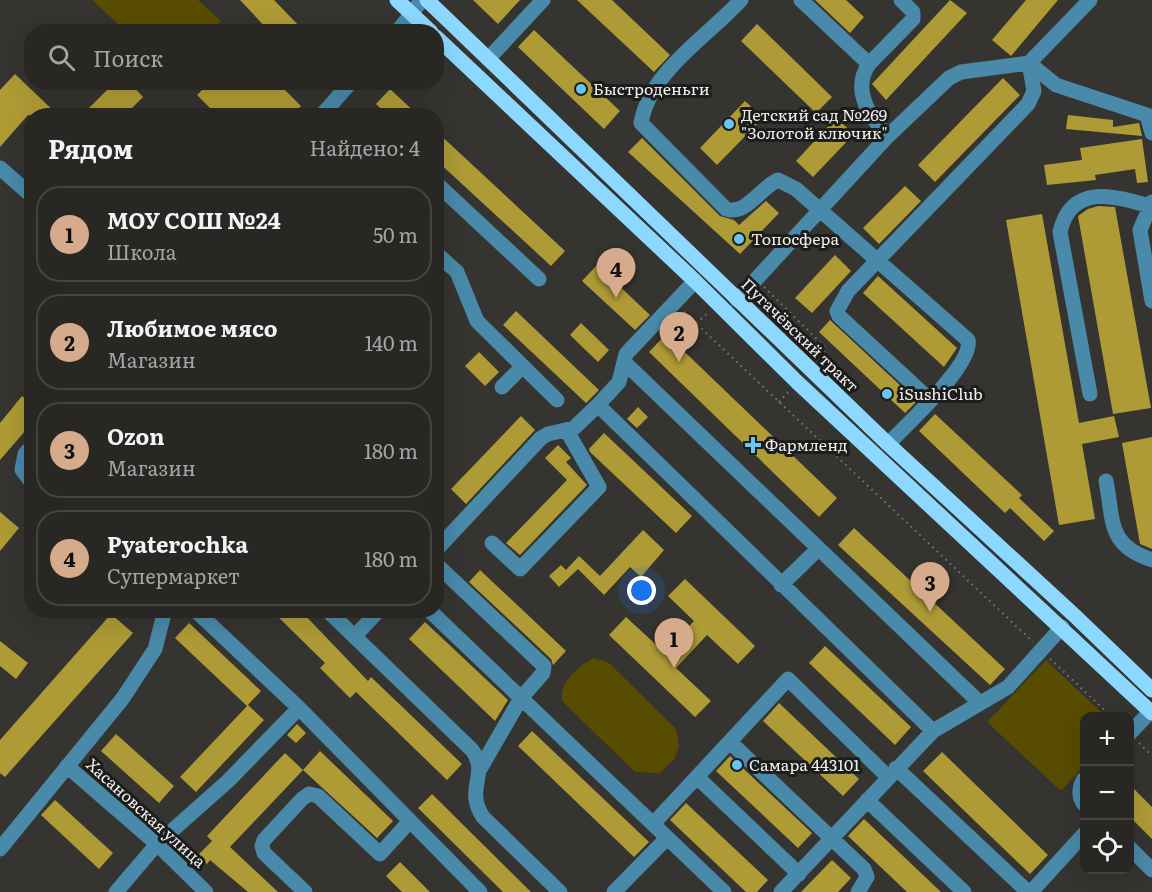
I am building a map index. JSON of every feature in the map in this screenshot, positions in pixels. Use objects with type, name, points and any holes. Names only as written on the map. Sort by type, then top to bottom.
[{"type":"main road","points":[[397,0],[423,24]]},
{"type":"main road","name":"Пугачёвский тракт","points":[[427,0],[888,444],[1076,616],[1152,690]]},
{"type":"main road","points":[[444,45],[695,281],[797,382],[1151,712]]},
{"type":"street","points":[[404,24],[422,0]]},
{"type":"street","points":[[488,59],[543,0]]},
{"type":"street","points":[[741,0],[660,80],[644,110],[641,123],[726,209],[733,211],[743,207],[778,180],[796,189],[969,344],[957,370],[888,444]]},
{"type":"street","points":[[801,0],[869,64]]},
{"type":"street","points":[[888,136],[871,118],[864,106],[863,86],[865,69],[913,19],[913,12],[901,0]]},
{"type":"street","points":[[738,300],[888,136],[949,78],[961,72],[1029,63],[1090,0]]},
{"type":"street","points":[[1029,63],[1056,85],[1147,115],[1152,133]]},
{"type":"street","points":[[930,400],[839,316],[840,303],[1028,104],[1034,91],[1029,63]]},
{"type":"street","points":[[328,108],[344,90]]},
{"type":"street","points":[[0,168],[24,189]]},
{"type":"street","points":[[444,190],[539,279]]},
{"type":"street","points":[[1090,394],[1060,232],[1065,213],[1079,201],[1121,196],[1151,205],[1140,230],[1152,301]]},
{"type":"street","points":[[444,260],[457,272],[477,321],[557,400]]},
{"type":"street","points":[[444,541],[541,438],[548,434],[567,431],[598,405],[619,382],[626,354],[695,281]]},
{"type":"street","points":[[624,362],[980,703]]},
{"type":"street","points":[[502,387],[523,366]]},
{"type":"street","points":[[598,405],[933,731]]},
{"type":"street","points":[[492,543],[519,569],[599,487],[567,431]]},
{"type":"street","points":[[1106,481],[1117,536],[1122,545],[1133,554],[1152,560]]},
{"type":"street","points":[[781,585],[818,549]]},
{"type":"street","points":[[444,572],[544,666],[541,676],[521,698],[480,769],[474,794],[476,805],[483,817],[560,892]]},
{"type":"street","name":"Хасановская улица","points":[[163,618],[155,649],[123,698],[67,766],[157,844],[206,892]]},
{"type":"street","points":[[203,618],[299,708],[480,892]]},
{"type":"street","points":[[336,618],[472,750],[479,759],[480,769]]},
{"type":"street","points":[[355,636],[372,618]]},
{"type":"street","points":[[437,618],[724,892]]},
{"type":"street","points":[[782,892],[892,772],[933,731],[1008,687],[1062,627]]},
{"type":"street","points":[[653,824],[788,679],[1030,892],[1080,838]]},
{"type":"street","points":[[116,892],[157,844],[228,781],[299,708]]},
{"type":"street","points":[[1134,736],[1151,712]]},
{"type":"street","points":[[730,742],[864,869],[867,877],[858,892]]},
{"type":"street","points":[[0,849],[67,766]]},
{"type":"street","points":[[697,777],[798,874]]},
{"type":"street","points":[[305,892],[264,853],[262,846],[264,840],[309,794],[318,796],[380,854],[410,821]]},
{"type":"street","points":[[867,800],[964,892]]},
{"type":"street","points":[[614,892],[667,838]]},
{"type":"street","points":[[1134,852],[1152,870]]},
{"type":"path","points":[[674,302],[1106,712]]},
{"type":"path","points":[[696,323],[708,313]]},
{"type":"path","points":[[1134,738],[1152,756]]},
{"type":"shaded area","points":[[92,0],[198,0],[221,21],[218,24],[118,24]]},
{"type":"shaded area","points":[[594,658],[609,663],[676,729],[679,747],[675,758],[660,773],[635,772],[562,701],[563,687],[571,675]]},
{"type":"shaded area","points":[[1046,660],[1101,712],[1080,712],[1080,770],[1061,791],[987,722]]},
{"type":"building","points":[[240,0],[274,0],[297,24],[262,24]]},
{"type":"building","points":[[473,0],[520,0],[498,24]]},
{"type":"building","points":[[577,0],[612,0],[670,55],[654,72]]},
{"type":"building","points":[[815,0],[846,0],[864,17],[850,33]]},
{"type":"building","points":[[950,0],[967,13],[886,100],[872,84]]},
{"type":"building","points":[[1026,0],[1058,0],[1011,56],[992,40]]},
{"type":"building","points":[[757,24],[832,97],[816,113],[741,41]]},
{"type":"building","points":[[534,30],[620,111],[604,129],[518,47]]},
{"type":"building","points":[[15,74],[24,83],[24,90],[32,90],[51,108],[24,108],[24,120],[0,147],[0,90]]},
{"type":"building","points":[[1003,78],[1020,95],[935,182],[918,165]]},
{"type":"building","points":[[107,90],[136,90],[143,97],[132,108],[89,108]]},
{"type":"building","points":[[202,90],[285,90],[301,106],[299,108],[210,108],[197,95]]},
{"type":"building","points":[[391,90],[410,108],[380,108],[376,104]]},
{"type":"building","points":[[745,101],[763,118],[717,165],[700,148]]},
{"type":"building","points":[[1068,115],[1113,120],[1113,127],[1139,123],[1142,136],[1066,129]]},
{"type":"building","points":[[836,118],[854,134],[813,177],[796,161]]},
{"type":"building","points":[[444,138],[565,251],[551,266],[444,167]]},
{"type":"building","points":[[642,138],[720,216],[734,220],[739,225],[766,201],[779,213],[740,254],[628,152]]},
{"type":"building","points":[[1142,139],[1148,182],[1137,183],[1135,169],[1095,175],[1096,180],[1047,185],[1044,165],[1082,160],[1080,148]]},
{"type":"building","points":[[905,186],[921,201],[879,244],[863,228]]},
{"type":"building","points":[[1098,206],[1115,207],[1151,408],[1113,414],[1078,216]]},
{"type":"building","points":[[1042,214],[1079,423],[1114,416],[1119,437],[1082,444],[1095,519],[1059,525],[1006,220]]},
{"type":"building","points":[[835,255],[851,271],[812,313],[795,298]]},
{"type":"building","points":[[597,265],[650,315],[635,330],[582,281]]},
{"type":"building","points":[[878,276],[957,348],[944,367],[863,293]]},
{"type":"building","points":[[516,311],[599,390],[586,403],[503,325]]},
{"type":"building","points":[[830,320],[917,401],[905,413],[819,332]]},
{"type":"building","points":[[581,323],[609,350],[598,362],[570,335]]},
{"type":"building","points":[[666,334],[837,498],[819,517],[649,352]]},
{"type":"building","points":[[479,352],[499,372],[485,386],[465,366]]},
{"type":"building","points":[[22,396],[24,398],[24,432],[0,460],[0,423]]},
{"type":"building","points":[[638,407],[648,417],[637,428],[627,419]]},
{"type":"building","points":[[935,414],[1022,495],[1019,498],[1054,531],[1044,541],[1010,508],[1005,513],[919,431]]},
{"type":"building","points":[[521,416],[535,430],[466,504],[451,489]]},
{"type":"building","points":[[604,433],[692,516],[676,533],[590,452],[589,449]]},
{"type":"building","points":[[1152,437],[1152,549],[1140,544],[1122,443]]},
{"type":"building","points":[[558,445],[571,458],[566,462],[587,485],[520,555],[506,543],[567,480],[545,458]]},
{"type":"building","points":[[0,512],[19,528],[0,551]]},
{"type":"building","points":[[854,528],[1005,669],[990,685],[838,545]]},
{"type":"building","points":[[643,530],[664,550],[641,577],[630,567],[604,595],[578,569],[559,587],[549,576],[561,565],[566,570],[579,556],[600,576]]},
{"type":"building","points":[[480,570],[566,651],[553,665],[551,659],[469,582]]},
{"type":"building","points":[[685,579],[755,646],[738,664],[707,635],[676,668],[711,701],[695,717],[609,635],[626,617],[664,652],[694,621],[668,596]]},
{"type":"building","points":[[107,618],[116,618],[133,633],[5,777],[0,773],[0,740]]},
{"type":"building","points":[[279,618],[308,618],[368,681],[371,677],[462,764],[447,780],[356,692],[350,698],[320,668],[325,663]]},
{"type":"building","points":[[425,622],[508,700],[495,721],[409,639]]},
{"type":"building","points":[[189,623],[261,691],[247,706],[175,638]]},
{"type":"building","points":[[0,641],[28,663],[16,679],[0,666]]},
{"type":"building","points":[[825,646],[911,727],[895,745],[809,663]]},
{"type":"building","points":[[779,703],[859,779],[843,796],[763,721]]},
{"type":"building","points":[[248,705],[264,720],[196,792],[180,777]]},
{"type":"building","points":[[297,724],[306,733],[296,743],[287,735]]},
{"type":"building","points":[[532,731],[649,842],[634,857],[518,746]]},
{"type":"building","points":[[116,734],[174,786],[159,803],[101,751]]},
{"type":"building","points":[[320,751],[393,821],[377,838],[303,770]]},
{"type":"building","points":[[942,752],[1048,855],[1030,874],[923,771]]},
{"type":"building","points":[[285,753],[303,770],[230,847],[278,892],[248,892],[210,860],[207,864],[198,855],[212,841],[207,836]]},
{"type":"building","points":[[730,756],[812,833],[798,848],[716,771]]},
{"type":"building","points":[[1134,789],[1152,807],[1152,839],[1134,821]]},
{"type":"building","points":[[432,794],[531,892],[503,892],[418,808]]},
{"type":"building","points":[[55,800],[113,853],[99,869],[41,815]]},
{"type":"building","points":[[686,803],[768,880],[757,892],[746,892],[670,820]]},
{"type":"building","points":[[864,819],[941,892],[907,892],[848,836]]},
{"type":"building","points":[[832,860],[851,878],[838,892],[801,892]]},
{"type":"building","points":[[400,862],[430,892],[402,892],[386,876]]},
{"type":"place","name":"Быстроденьги","points":[[581,89]]},
{"type":"place","name":"Детский сад №269 \"Золотой ключик\"","points":[[729,124]]},
{"type":"place","name":"Топосфера","points":[[739,239]]},
{"type":"place","name":"Pyaterochka","points":[[616,298]]},
{"type":"place","name":"Любимое мясо","points":[[679,362]]},
{"type":"place","name":"iSushiClub","points":[[887,394]]},
{"type":"place","name":"Фармленд","points":[[753,445]]},
{"type":"place","name":"Ozon","points":[[930,612]]},
{"type":"place","name":"МОУ СОШ №24","points":[[674,668]]},
{"type":"place","name":"Самара 443101","points":[[737,765]]}]
